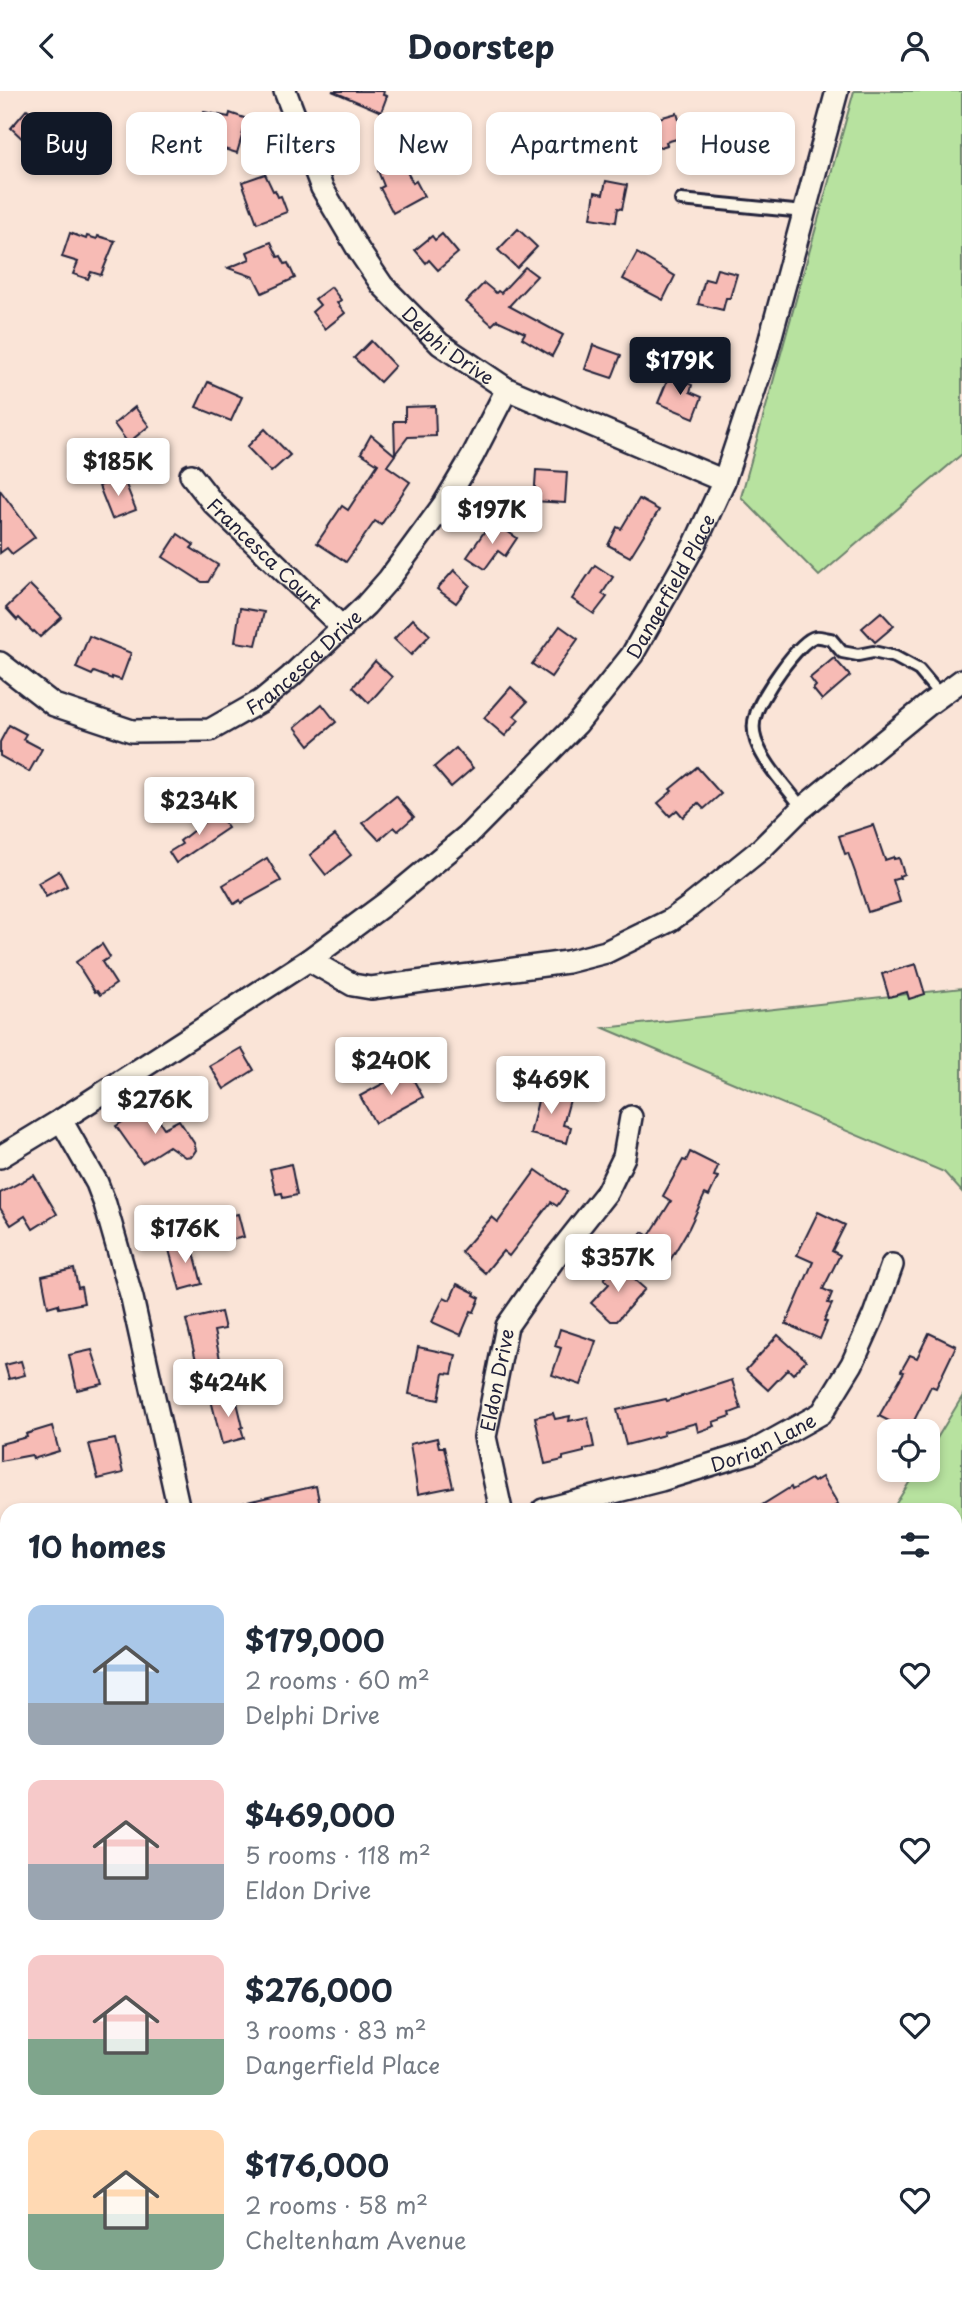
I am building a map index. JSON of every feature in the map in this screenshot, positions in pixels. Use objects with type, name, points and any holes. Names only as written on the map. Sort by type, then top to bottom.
[{"type":"street","name":"Delphi Drive","points":[[285,91],[322,188],[382,285],[440,344],[507,389],[724,481]]},
{"type":"street","name":"Dangerfield Place","points":[[0,1157],[309,960],[386,903],[468,835],[597,702],[632,655],[658,612],[695,544],[724,481],[765,358],[837,91]]},
{"type":"street","name":"Francesca Drive","points":[[0,663],[54,705],[132,731],[210,730],[261,701],[343,628],[389,579],[444,504],[507,389]]},
{"type":"street","name":"Francesca Court","points":[[191,475],[213,503],[343,628]]},
{"type":"street","points":[[309,960],[353,985],[371,988],[567,962],[606,952],[690,907],[761,849],[802,808],[962,680]]},
{"type":"street","name":"Eldon Drive","points":[[499,1503],[485,1437],[507,1326],[554,1259],[607,1192],[624,1157],[631,1117]]},
{"type":"street","points":[[61,1120],[97,1183],[108,1213],[137,1320],[177,1503]]},
{"type":"street","name":"Dorian Lane","points":[[571,1503],[661,1480],[752,1452],[822,1413],[852,1364],[892,1265]]},
{"type":"lane","points":[[681,200],[804,212]]},
{"type":"lane","points":[[802,808],[765,759],[756,741],[754,729],[755,715],[764,696],[803,644],[815,637],[831,639],[842,652],[858,655],[873,652],[895,657],[919,670],[940,695]]},
{"type":"green space","points":[[854,91],[962,91],[962,454],[819,576],[741,497]]},
{"type":"green space","points":[[962,988],[962,1192],[944,1172],[604,1028]]},
{"type":"green space","points":[[962,1397],[962,1503],[896,1503],[910,1482],[940,1482],[940,1433]]},
{"type":"building","points":[[332,91],[384,91],[383,95],[387,96],[381,112]]},
{"type":"building","points":[[230,113],[241,117],[241,139],[237,153],[227,150],[227,117]]},
{"type":"building","points":[[676,113],[676,139],[666,142],[667,145],[662,147],[662,117]]},
{"type":"building","points":[[21,116],[21,137],[11,128]]},
{"type":"building","points":[[265,175],[273,191],[275,190],[278,197],[281,196],[287,212],[257,223],[242,182]]},
{"type":"building","points":[[380,175],[409,175],[413,183],[416,181],[424,196],[393,213],[380,188],[384,186]]},
{"type":"building","points":[[606,181],[627,185],[616,222],[591,218],[595,192],[603,194]]},
{"type":"building","points":[[518,229],[537,247],[517,268],[498,250]]},
{"type":"building","points":[[70,233],[86,239],[87,236],[97,239],[98,236],[115,241],[101,275],[91,272],[88,279],[73,274],[78,262],[62,257]]},
{"type":"building","points":[[442,234],[458,253],[438,270],[429,260],[426,263],[415,250],[432,236],[435,240]]},
{"type":"building","points":[[271,242],[278,257],[281,256],[285,264],[288,263],[295,278],[262,293],[254,277],[228,268],[250,259],[247,252]]},
{"type":"building","points":[[637,253],[675,276],[663,300],[623,279]]},
{"type":"building","points":[[525,267],[537,276],[509,306],[563,335],[552,356],[522,338],[525,333],[497,320],[492,325],[466,302],[484,283],[496,293],[501,293]]},
{"type":"building","points":[[717,269],[737,274],[730,298],[726,298],[723,310],[698,304],[705,279],[713,281]]},
{"type":"building","points":[[331,287],[341,300],[337,303],[345,313],[325,329],[312,312],[320,305],[315,299]]},
{"type":"building","points":[[371,341],[395,366],[380,382],[354,358]]},
{"type":"building","points":[[593,345],[621,355],[612,378],[585,369]]},
{"type":"building","points":[[669,376],[692,385],[690,392],[702,397],[694,418],[658,403]]},
{"type":"building","points":[[208,382],[242,397],[231,421],[196,407]]},
{"type":"building","points":[[435,406],[436,436],[408,437],[395,454],[394,421],[405,421],[405,407]]},
{"type":"building","points":[[135,407],[149,426],[128,443],[114,424]]},
{"type":"building","points":[[265,429],[290,455],[271,472],[247,447]]},
{"type":"building","points":[[371,435],[395,455],[387,466],[410,482],[381,525],[375,521],[346,562],[317,543],[342,506],[348,510],[378,464],[361,453]]},
{"type":"building","points":[[536,470],[567,472],[565,503],[534,501]]},
{"type":"building","points":[[123,477],[136,510],[112,519],[99,486]]},
{"type":"building","points":[[0,490],[35,537],[12,554],[7,548],[0,553]]},
{"type":"building","points":[[639,499],[659,510],[630,557],[608,545],[617,527],[621,529]]},
{"type":"building","points":[[495,523],[517,538],[505,556],[498,551],[485,569],[467,557],[484,532],[488,534]]},
{"type":"building","points":[[178,534],[194,545],[191,548],[218,565],[208,582],[202,582],[163,557]]},
{"type":"building","points":[[595,565],[613,577],[602,594],[607,597],[594,614],[572,599]]},
{"type":"building","points":[[454,570],[470,585],[456,603],[437,589]]},
{"type":"building","points":[[30,585],[62,617],[40,637],[6,608]]},
{"type":"building","points":[[240,608],[264,612],[256,645],[235,642]]},
{"type":"building","points":[[881,612],[894,626],[875,642],[862,628]]},
{"type":"building","points":[[413,619],[430,635],[411,655],[394,639]]},
{"type":"building","points":[[560,626],[578,639],[551,677],[532,664]]},
{"type":"building","points":[[89,636],[131,653],[121,680],[94,672],[92,675],[76,668]]},
{"type":"building","points":[[834,658],[850,676],[822,700],[813,689],[816,686],[810,678]]},
{"type":"building","points":[[375,661],[392,677],[369,703],[353,687]]},
{"type":"building","points":[[511,687],[527,702],[514,716],[519,720],[505,736],[484,718]]},
{"type":"building","points":[[322,704],[336,722],[309,745],[295,727]]},
{"type":"building","points":[[9,725],[26,734],[23,739],[42,749],[29,772],[0,756],[0,742]]},
{"type":"building","points":[[456,748],[473,768],[451,787],[434,767]]},
{"type":"building","points":[[697,767],[721,794],[704,809],[698,803],[683,817],[677,810],[670,816],[658,803],[672,791],[670,789]]},
{"type":"building","points":[[396,796],[414,817],[398,831],[394,827],[379,840],[363,823]]},
{"type":"building","points":[[217,812],[228,828],[176,863],[169,852],[182,844],[180,841]]},
{"type":"building","points":[[873,825],[885,860],[899,858],[904,874],[893,880],[900,902],[868,912],[848,853],[845,854],[839,836]]},
{"type":"building","points":[[335,835],[351,855],[326,875],[310,855]]},
{"type":"building","points":[[267,858],[281,881],[241,903],[240,900],[234,904],[223,885]]},
{"type":"building","points":[[59,871],[67,886],[46,897],[38,883]]},
{"type":"building","points":[[102,944],[110,957],[102,962],[116,984],[100,995],[95,992],[76,962]]},
{"type":"building","points":[[916,964],[925,994],[909,999],[907,992],[889,997],[882,974]]},
{"type":"building","points":[[241,1048],[254,1070],[224,1089],[210,1066]]},
{"type":"building","points":[[408,1070],[423,1097],[375,1123],[360,1096]]},
{"type":"building","points":[[541,1088],[571,1096],[563,1125],[571,1127],[567,1143],[530,1134]]},
{"type":"building","points":[[149,1105],[164,1128],[179,1120],[194,1143],[196,1150],[192,1156],[185,1157],[169,1146],[142,1163],[116,1126]]},
{"type":"building","points":[[690,1152],[718,1166],[714,1176],[718,1177],[709,1196],[705,1194],[665,1269],[632,1249],[642,1232],[649,1236],[671,1201],[663,1196]]},
{"type":"building","points":[[291,1164],[297,1195],[283,1198],[282,1193],[276,1194],[270,1169]]},
{"type":"building","points":[[536,1170],[567,1192],[557,1206],[551,1202],[509,1256],[503,1251],[485,1273],[461,1252],[492,1217],[498,1222]]},
{"type":"building","points":[[34,1175],[57,1214],[33,1229],[25,1216],[11,1225],[0,1208],[0,1193]]},
{"type":"building","points":[[818,1212],[845,1225],[832,1251],[840,1255],[823,1289],[832,1293],[828,1303],[832,1304],[820,1339],[786,1324],[813,1262],[797,1255]]},
{"type":"building","points":[[238,1214],[244,1237],[218,1243],[212,1220]]},
{"type":"building","points":[[191,1240],[202,1284],[180,1290],[168,1246]]},
{"type":"building","points":[[617,1264],[645,1289],[617,1321],[611,1321],[591,1303],[609,1284],[604,1279]]},
{"type":"building","points":[[74,1269],[84,1303],[59,1308],[58,1304],[48,1307],[42,1276]]},
{"type":"building","points":[[457,1284],[480,1298],[461,1335],[432,1322],[444,1297],[450,1300]]},
{"type":"building","points":[[221,1312],[225,1329],[214,1331],[220,1359],[197,1364],[186,1320]]},
{"type":"building","points":[[560,1329],[596,1341],[581,1385],[552,1375],[561,1348],[555,1346]]},
{"type":"building","points":[[929,1333],[956,1346],[936,1388],[931,1386],[915,1419],[885,1419],[879,1416],[904,1372],[901,1371],[910,1355],[917,1358]]},
{"type":"building","points":[[778,1335],[806,1360],[793,1374],[788,1369],[768,1390],[746,1370]]},
{"type":"building","points":[[418,1347],[456,1355],[452,1374],[444,1373],[439,1400],[409,1394]]},
{"type":"building","points":[[92,1350],[103,1384],[77,1390],[69,1355]]},
{"type":"building","points":[[21,1361],[25,1375],[9,1379],[5,1365]]},
{"type":"building","points":[[732,1380],[741,1409],[730,1413],[731,1416],[713,1422],[715,1426],[698,1432],[696,1423],[626,1445],[617,1410],[666,1399],[667,1401]]},
{"type":"building","points":[[235,1394],[244,1438],[222,1444],[211,1400]]},
{"type":"building","points":[[553,1413],[555,1419],[570,1416],[569,1421],[588,1417],[594,1447],[563,1457],[563,1460],[545,1464],[535,1417]]},
{"type":"building","points":[[52,1426],[59,1451],[33,1459],[32,1455],[0,1461],[0,1444],[27,1437],[26,1434]]},
{"type":"building","points":[[437,1438],[439,1447],[444,1447],[453,1487],[418,1494],[410,1444]]},
{"type":"building","points":[[115,1439],[123,1473],[98,1479],[89,1444]]},
{"type":"building","points":[[822,1477],[837,1503],[765,1503],[791,1487],[792,1490],[811,1479],[814,1482]]},
{"type":"building","points":[[316,1486],[320,1503],[242,1503]]}]
